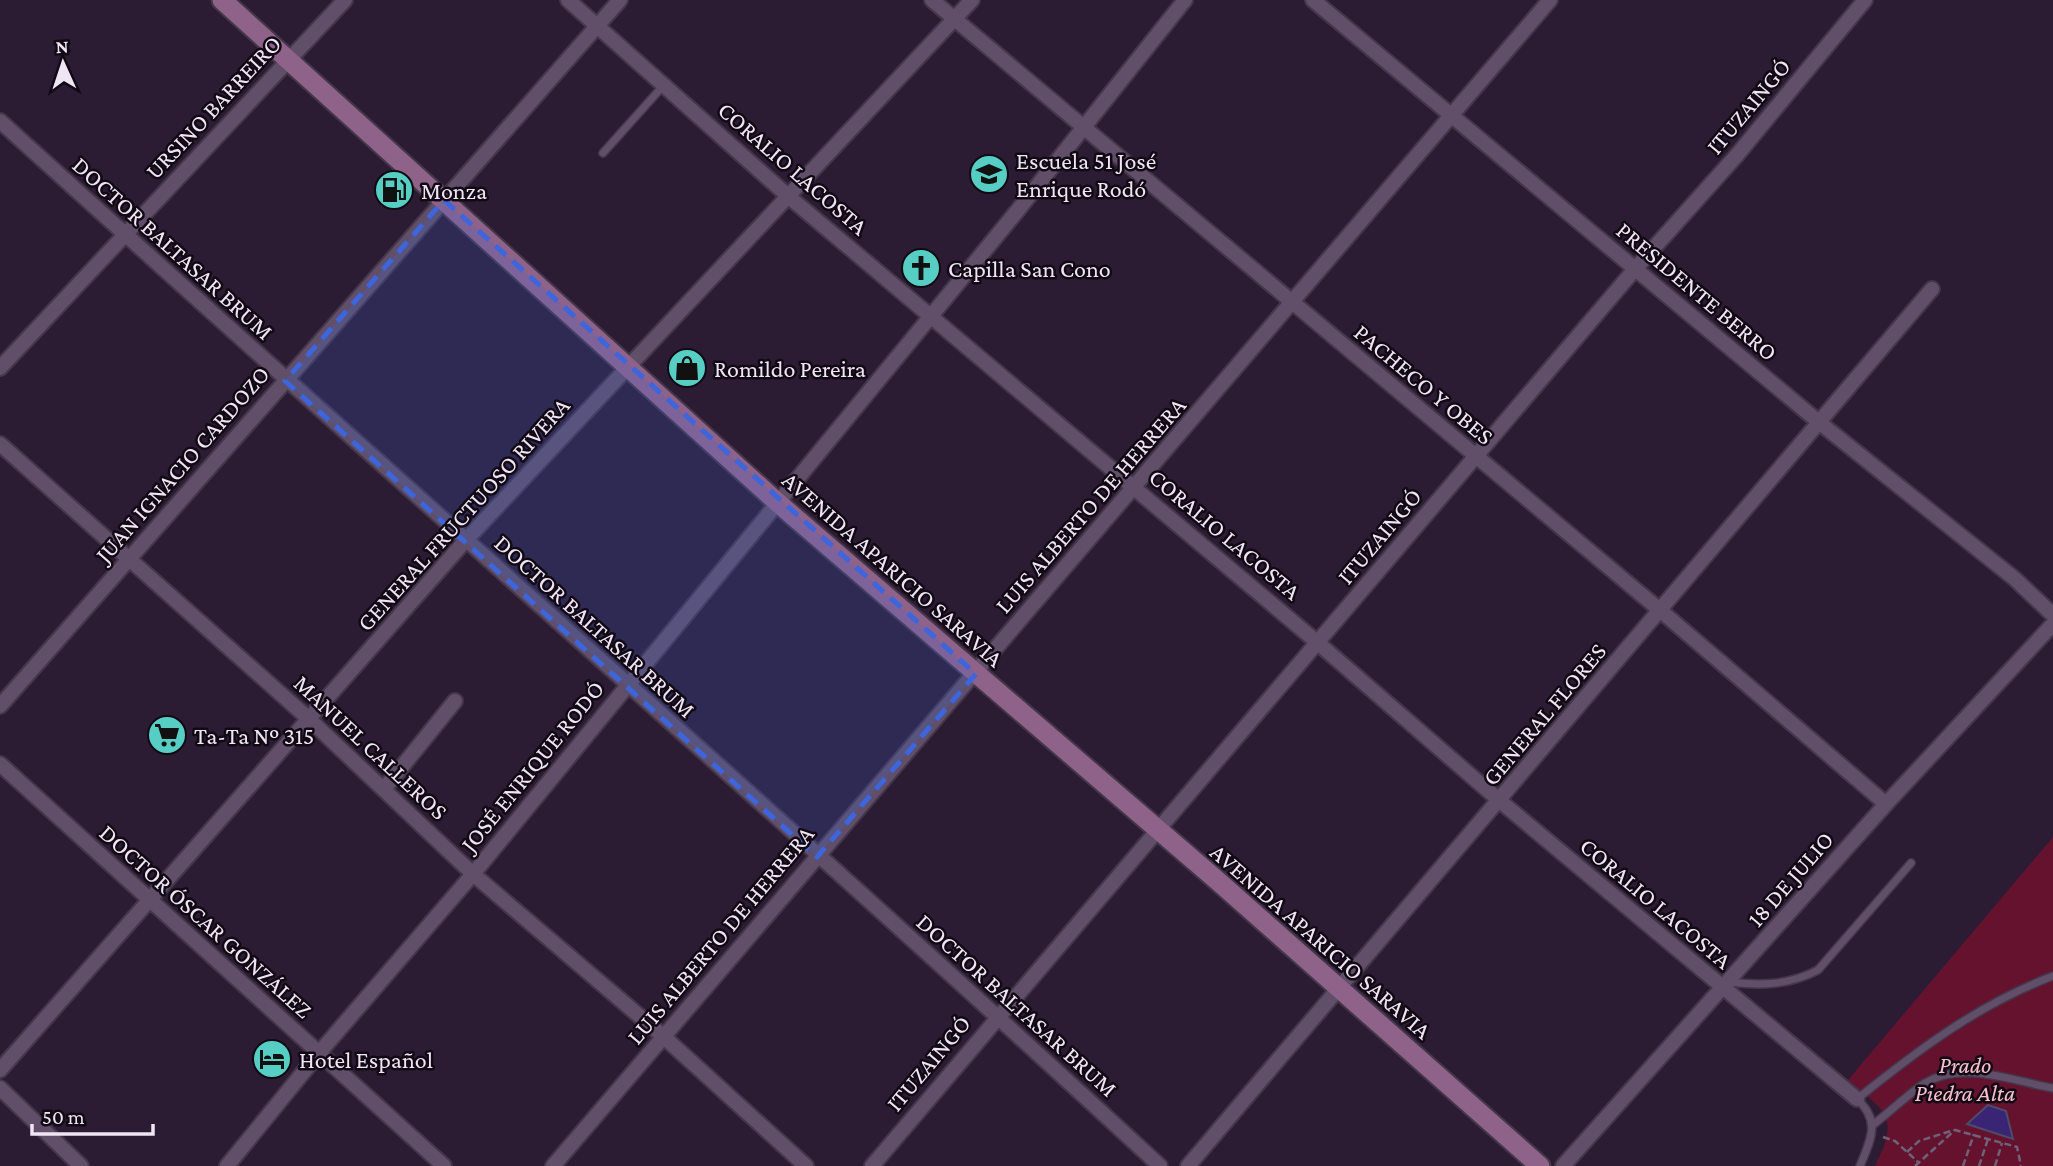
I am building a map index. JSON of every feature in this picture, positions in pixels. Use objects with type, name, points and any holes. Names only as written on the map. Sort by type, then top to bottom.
[{"type":"street","name":"AVENIDA APARICIO SARAVIA","points":[[222,0],[630,366],[777,502],[1540,1166]]},
{"type":"street","name":"URSINO BARREIRO","points":[[0,368],[345,0]]},
{"type":"street","name":"CORALIO LACOSTA","points":[[568,0],[788,196],[1318,643],[1500,801],[1727,986],[1857,1099]]},
{"type":"street","name":"JUAN IGNACIO CARDOZO","points":[[0,706],[620,0]]},
{"type":"street","name":"PACHECO Y OBES","points":[[932,0],[1661,611],[1886,804]]},
{"type":"street","name":"GENERAL FRUCTUOSO RIVERA","points":[[0,1070],[465,541],[972,0]]},
{"type":"street","name":"JOSÉ ENRIQUE RODÓ","points":[[228,1166],[319,1054],[473,874],[930,317],[1185,0]]},
{"type":"street","name":"PRESIDENTE BERRO","points":[[1313,0],[1820,423],[2015,579],[2053,615]]},
{"type":"street","name":"LUIS ALBERTO DE HERRERA","points":[[553,1166],[1550,0]]},
{"type":"street","name":"ITUZAINGÓ","points":[[872,1166],[1635,269],[1860,11],[1865,0]]},
{"type":"street","name":"DOCTOR BALTASAR BRUM","points":[[0,121],[285,381],[627,684],[1160,1166]]},
{"type":"street","name":"GENERAL FLORES","points":[[1188,1166],[1932,289]]},
{"type":"street","name":"MANUEL CALLEROS","points":[[0,444],[309,719],[473,874],[664,1037],[806,1166]]},
{"type":"street","name":"18 DE JULIO","points":[[1563,1166],[1727,986],[1886,804],[2053,624]]},
{"type":"street","points":[[384,789],[455,701]]},
{"type":"street","name":"DOCTOR ÓSCAR GONZÁLEZ","points":[[0,764],[147,900],[444,1166]]},
{"type":"street","points":[[0,1088],[81,1166]]},
{"type":"lane","points":[[603,153],[664,85]]},
{"type":"lane","points":[[1727,986],[1763,986],[1801,979],[1818,970],[1911,863]]},
{"type":"lane","points":[[1860,1166],[1873,1135],[1874,1124],[1871,1114],[1857,1099],[1954,1026],[1994,1001],[2053,976]]},
{"type":"lane","points":[[1874,1124],[1927,1083],[1948,1074],[1989,1074],[2053,1088]]},
{"type":"path","points":[[1907,1152],[1919,1141],[1955,1130],[2017,1147],[2021,1166]]},
{"type":"path","points":[[1915,1166],[1955,1130]]},
{"type":"path","points":[[1963,1166],[1974,1134]]},
{"type":"path","points":[[1873,1135],[1891,1138],[1918,1162]]},
{"type":"path","points":[[1979,1166],[1988,1139]]},
{"type":"path","points":[[1995,1166],[2002,1143]]},
{"type":"highlighted area","points":[[444,200],[976,674],[817,857],[285,381]]},
{"type":"green space","name":"Prado Piedra Alta","points":[[2053,837],[2053,1166],[1875,1166],[1887,1136],[1885,1116],[1872,1100],[1848,1080]]},
{"type":"building","points":[[1988,1105],[2006,1111],[2013,1139],[1967,1124]]},
{"type":"place","name":"Escuela 51 José Enrique Rodó","points":[[989,174]]},
{"type":"place","name":"Monza","points":[[394,190]]},
{"type":"place","name":"Capilla San Cono","points":[[921,268]]},
{"type":"place","name":"Romildo Pereira","points":[[687,368]]},
{"type":"place","name":"Ta-Ta Nº 315","points":[[167,735]]},
{"type":"place","name":"Hotel Español","points":[[272,1059]]}]
